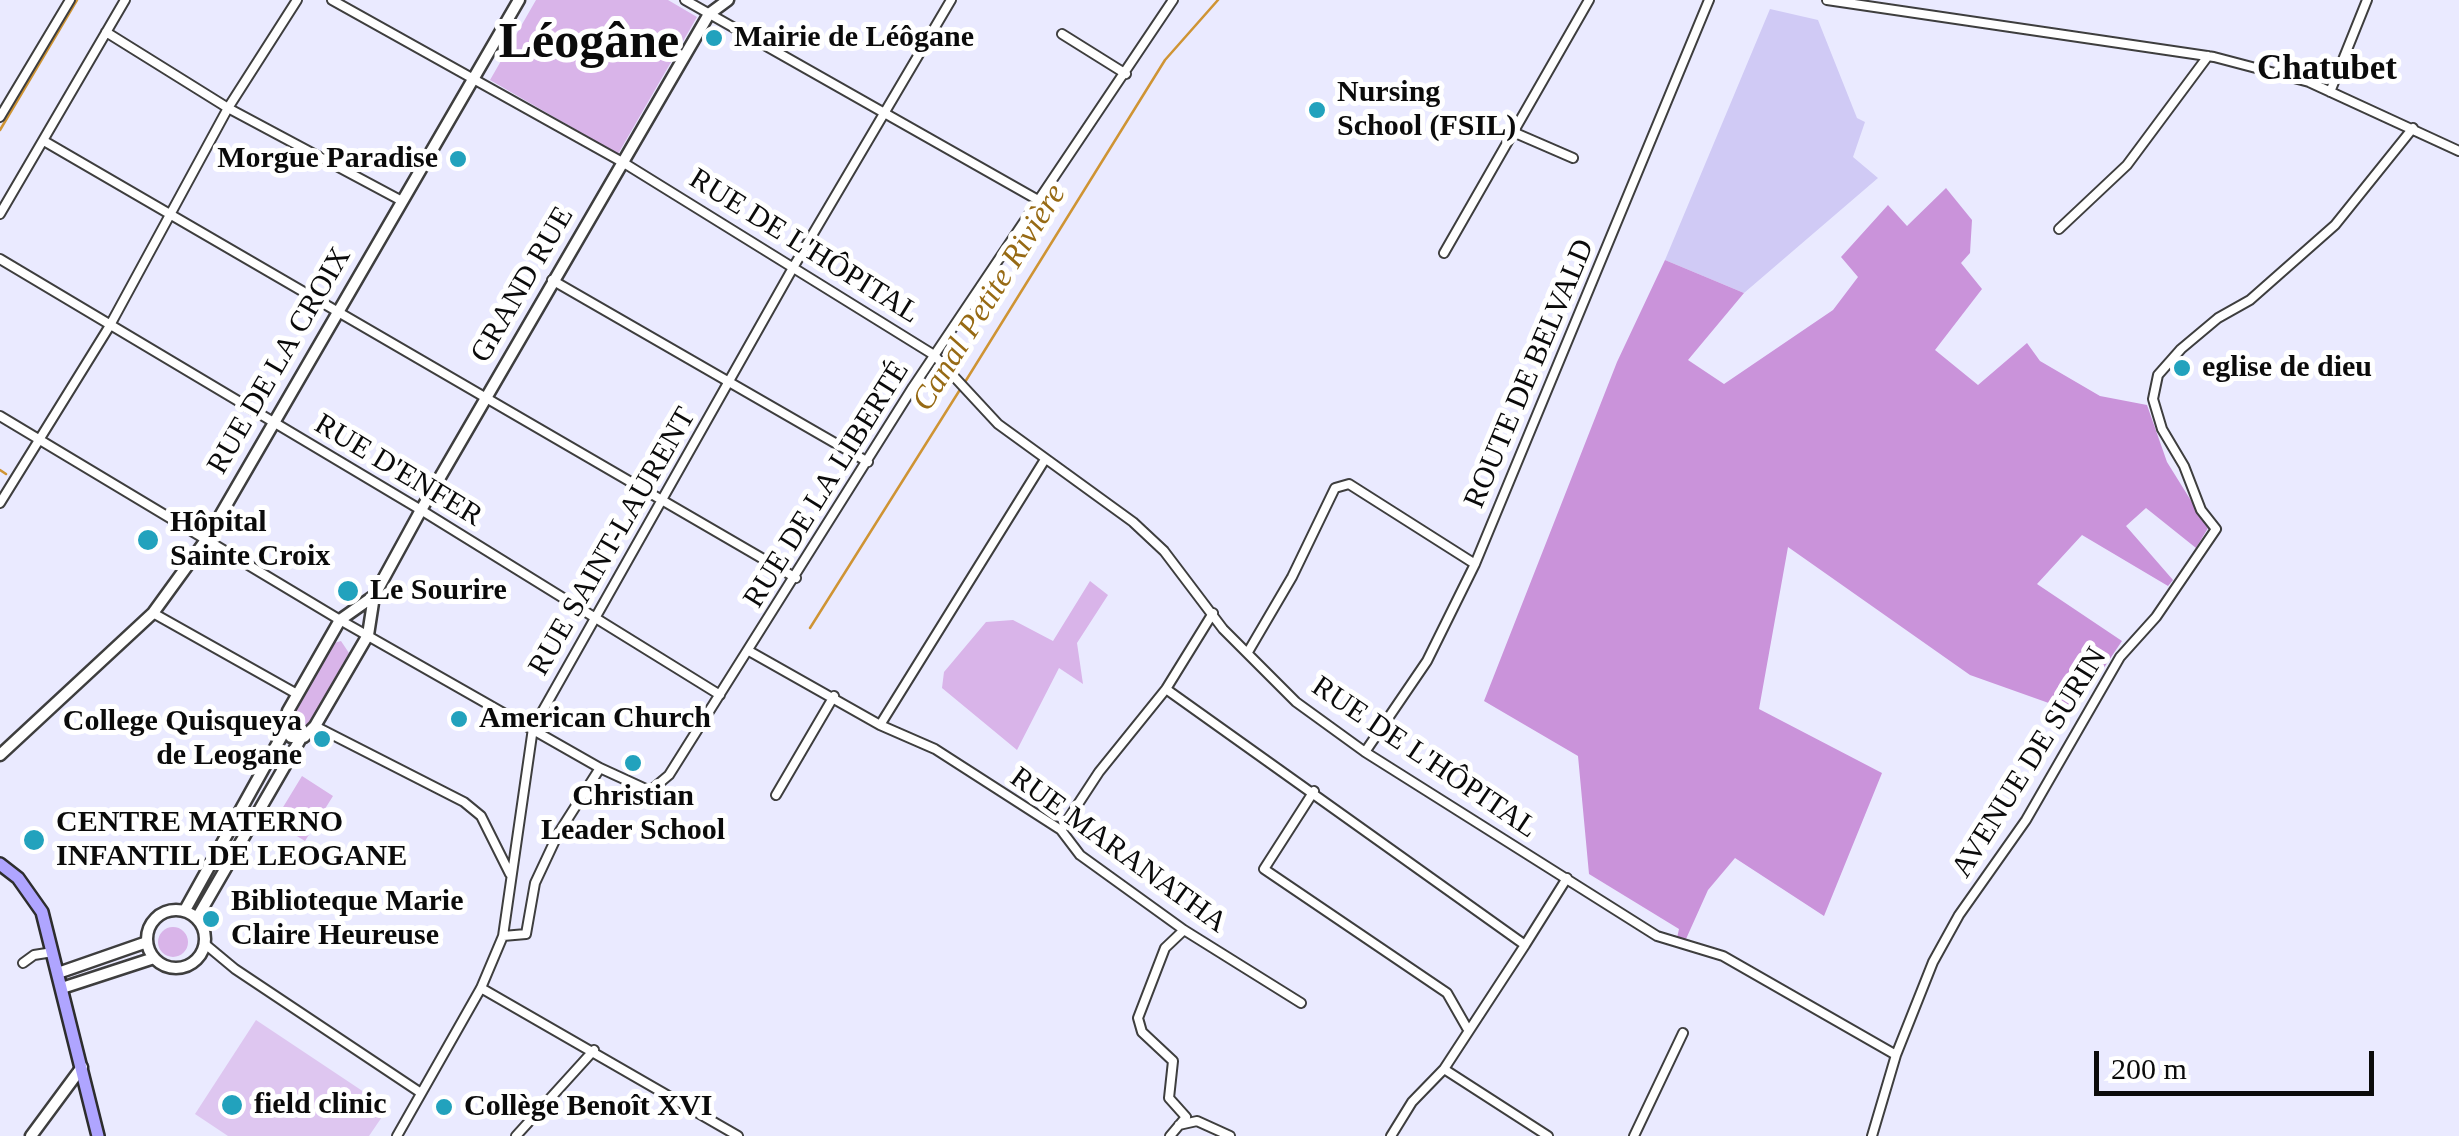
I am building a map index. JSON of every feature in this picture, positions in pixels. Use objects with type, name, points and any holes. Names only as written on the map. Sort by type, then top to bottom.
[{"type":"main road","points":[[0,864],[18,878],[42,912],[98,1136]]},
{"type":"street","points":[[0,117],[70,0]]},
{"type":"street","points":[[0,214],[125,0]]},
{"type":"street","points":[[0,503],[109,327],[168,212],[228,108],[297,0]]},
{"type":"street","name":"RUE DE L'HÔPITAL","points":[[332,0],[624,163],[934,355],[998,424],[1044,462],[1132,522],[1192,582],[1213,613],[1296,702],[1365,752],[1658,936],[1724,956],[1896,1056]]},
{"type":"street","name":"RUE DE LA CROIX","points":[[0,755],[153,613],[206,540],[519,0]]},
{"type":"street","points":[[686,0],[1038,200]]},
{"type":"street","name":"GRAND RUE","points":[[197,918],[301,738],[314,726],[368,636],[374,596],[421,510],[716,0]]},
{"type":"street","points":[[709,14],[728,0]]},
{"type":"street","name":"RUE SAINT-LAURENT","points":[[397,1136],[481,988],[503,936],[533,728],[794,266],[952,0]]},
{"type":"street","name":"RUE DE LA LIBERTÉ","points":[[600,768],[650,791],[669,774],[934,355],[1173,0]]},
{"type":"street","points":[[1444,254],[1590,0]]},
{"type":"street","name":"ROUTE DE BELVALD","points":[[1365,752],[1427,662],[1475,564],[1709,0]]},
{"type":"street","points":[[1828,0],[2208,56],[2284,74],[2459,151]]},
{"type":"street","points":[[2330,92],[2367,0]]},
{"type":"street","points":[[106,32],[228,108],[402,201]]},
{"type":"street","points":[[1062,34],[1126,74]]},
{"type":"street","points":[[2059,229],[2127,165],[2208,56]]},
{"type":"street","name":"AVENUE DE SURIN","points":[[1872,1136],[1896,1056],[1933,962],[1959,915],[2026,820],[2120,657],[2156,618],[2216,528],[2201,510],[2184,466],[2162,430],[2153,399],[2158,376],[2193,339],[2250,300],[2334,225],[2413,128]]},
{"type":"street","points":[[1514,132],[1573,158]]},
{"type":"street","points":[[44,140],[796,578]]},
{"type":"street","name":"RUE D'ENFER","points":[[0,259],[421,510],[720,695]]},
{"type":"street","points":[[552,280],[868,462]]},
{"type":"street","points":[[0,416],[340,620],[600,768],[558,834],[535,883],[526,934],[503,936]]},
{"type":"street","points":[[880,725],[1044,462]]},
{"type":"street","points":[[1248,652],[1292,577],[1335,488],[1349,484],[1475,564]]},
{"type":"street","name":"GRAND RUE","points":[[184,910],[286,730],[285,717],[340,620],[374,596]]},
{"type":"street","points":[[153,613],[297,694]]},
{"type":"street","points":[[1061,830],[1099,772],[1166,689],[1213,613]]},
{"type":"street","name":"RUE MARANATHA","points":[[749,651],[880,725],[936,749],[1061,830],[1080,855],[1184,930],[1301,1004]]},
{"type":"street","points":[[1166,689],[1314,790],[1526,945]]},
{"type":"street","points":[[776,795],[834,696]]},
{"type":"street","points":[[314,726],[464,802],[481,816],[512,878]]},
{"type":"street","points":[[286,730],[301,738]]},
{"type":"street","points":[[1314,790],[1264,869],[1447,993],[1467,1028]]},
{"type":"street","points":[[1390,1136],[1412,1102],[1444,1070],[1467,1028],[1526,945],[1566,878]]},
{"type":"street","points":[[205,944],[202,954],[184,967],[162,965],[147,942],[158,916],[184,910],[197,918],[205,944],[235,969],[420,1093]]},
{"type":"street","points":[[1170,1136],[1186,1117],[1169,1098],[1173,1061],[1142,1032],[1138,1018],[1165,948],[1184,930]]},
{"type":"street","points":[[58,974],[147,942]]},
{"type":"street","points":[[22,964],[34,955],[53,952]]},
{"type":"street","points":[[62,988],[154,958]]},
{"type":"street","points":[[481,988],[738,1136]]},
{"type":"street","points":[[1634,1136],[1683,1033]]},
{"type":"street","points":[[516,1136],[594,1050]]},
{"type":"street","points":[[31,1136],[82,1067]]},
{"type":"street","points":[[1444,1070],[1548,1136]]},
{"type":"street","points":[[1179,1125],[1197,1121],[1230,1136]]},
{"type":"shaded area","points":[[536,0],[668,0],[697,17],[618,154],[490,80]]},
{"type":"shaded area","points":[[1770,9],[1818,20],[1857,118],[1865,122],[1853,157],[1878,178],[1744,293],[1665,260]]},
{"type":"shaded area","points":[[1946,188],[1972,220],[1970,253],[1961,263],[1982,289],[1935,350],[1978,385],[2027,343],[2040,361],[2100,396],[2147,405],[2167,462],[2208,528],[2196,548],[2146,508],[2126,526],[2173,580],[2168,586],[2082,535],[2037,584],[2122,641],[2074,712],[1970,675],[1788,547],[1759,709],[1882,773],[1824,916],[1735,858],[1708,890],[1686,939],[1677,938],[1679,929],[1589,874],[1578,756],[1484,701],[1617,362],[1665,260],[1744,293],[1688,360],[1724,384],[1833,310],[1858,277],[1841,257],[1888,205],[1907,226]]},
{"type":"shaded area","points":[[1090,581],[1108,595],[1077,643],[1083,684],[1059,668],[1017,750],[942,688],[944,672],[986,622],[1013,620],[1053,641]]},
{"type":"shaded area","points":[[341,641],[349,653],[309,723],[304,729],[294,729],[291,715],[334,643]]},
{"type":"shaded area","points":[[302,776],[333,796],[305,841],[274,822]]},
{"type":"shaded area","points":[[173,927],[184,931],[188,942],[184,953],[173,957],[162,953],[158,942],[162,931]]},
{"type":"shaded area","points":[[256,1020],[388,1108],[369,1136],[228,1136],[195,1114]]},
{"type":"waterway","points":[[0,130],[77,0]]},
{"type":"waterway","name":"Canal Petite Rivière","points":[[965,382],[1165,60],[1218,0]]},
{"type":"waterway","name":"Canal Petite Rivière","points":[[810,628],[961,388]]},
{"type":"waterway","points":[[0,470],[6,474]]},
{"type":"place","name":"Mairie de Léôgane","points":[[714,38]]},
{"type":"place","name":"Nursing School (FSIL)","points":[[1317,110]]},
{"type":"place","name":"Morgue Paradise","points":[[458,159]]},
{"type":"place","name":"eglise de dieu","points":[[2182,368]]},
{"type":"place","name":"Hôpital Sainte Croix","points":[[148,540]]},
{"type":"place","name":"Le Sourire","points":[[348,591]]},
{"type":"place","name":"American Church","points":[[459,719]]},
{"type":"place","name":"College Quisqueya de Leogane","points":[[322,739]]},
{"type":"place","name":"Christian Leader School","points":[[633,763]]},
{"type":"place","name":"CENTRE MATERNO INFANTIL DE LEOGANE","points":[[34,840]]},
{"type":"place","name":"Biblioteque Marie Claire Heureuse","points":[[211,919]]},
{"type":"place","name":"field clinic","points":[[232,1105]]},
{"type":"place","name":"Collège Benoît XVI","points":[[444,1107]]},
{"type":"district","name":"Léogâne","points":[[589,44]]},
{"type":"district","name":"Chatubet","points":[[2327,70]]}]
